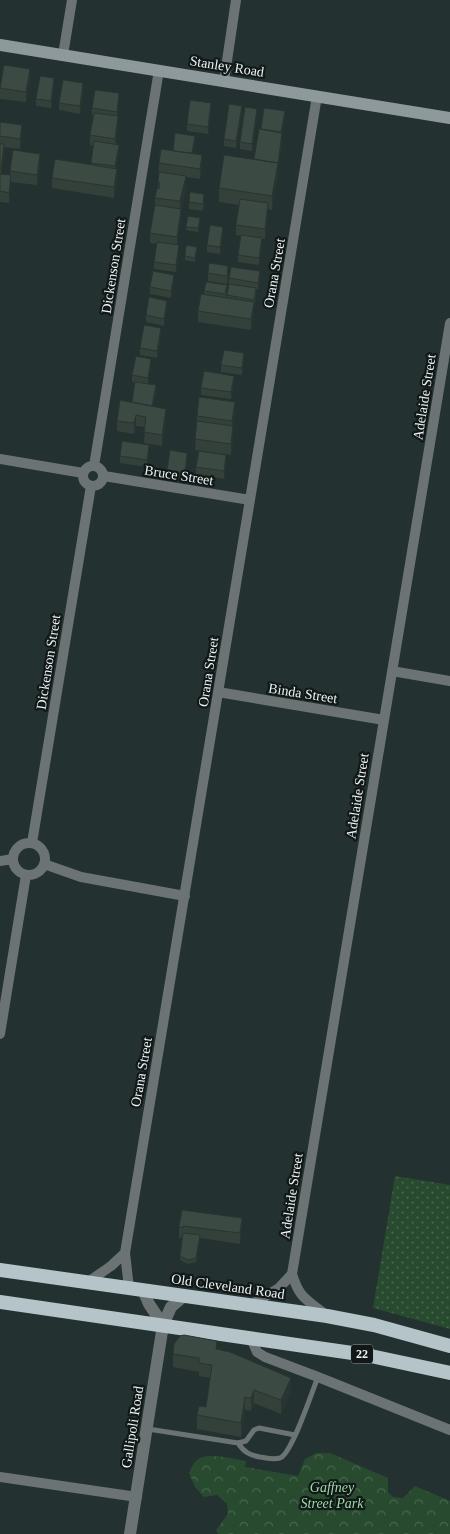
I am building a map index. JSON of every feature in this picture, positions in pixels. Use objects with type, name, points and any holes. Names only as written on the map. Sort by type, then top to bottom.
[{"type":"highway","name":"Old Cleveland Road","points":[[0,1270],[327,1316],[374,1325],[450,1346]]},
{"type":"highway","name":"22","points":[[0,1302],[366,1355],[450,1373]]},
{"type":"main road","name":"Stanley Road","points":[[0,45],[450,118]]},
{"type":"street","points":[[63,55],[72,0]]},
{"type":"street","points":[[224,81],[236,0]]},
{"type":"street","name":"Dickenson Street","points":[[94,466],[158,70]]},
{"type":"street","name":"Orana Street","points":[[129,1288],[125,1253],[317,96]]},
{"type":"street","name":"Adelaide Street","points":[[292,1274],[450,323]]},
{"type":"street","points":[[0,459],[83,473]]},
{"type":"street","points":[[94,466],[102,470],[104,476],[99,485],[91,486],[84,480],[83,473],[87,468],[94,466]]},
{"type":"street","name":"Bruce Street","points":[[104,476],[250,500]]},
{"type":"street","name":"Dickenson Street","points":[[32,843],[91,486]]},
{"type":"street","points":[[392,671],[450,681]]},
{"type":"street","name":"Binda Street","points":[[218,692],[384,720]]},
{"type":"street","points":[[25,843],[32,843],[40,847],[45,857],[44,864],[39,872],[34,875],[18,872],[13,859],[17,848],[25,843]]},
{"type":"street","points":[[0,860],[13,859]]},
{"type":"street","points":[[44,864],[81,877],[185,896]]},
{"type":"street","points":[[0,1034],[26,875]]},
{"type":"street","points":[[88,1282],[111,1266],[125,1253]]},
{"type":"street","points":[[251,1305],[279,1288],[292,1274]]},
{"type":"street","points":[[292,1274],[296,1287],[302,1296],[327,1316]]},
{"type":"street","points":[[143,1290],[163,1325]]},
{"type":"street","name":"Gallipoli Road","points":[[130,1534],[163,1325],[171,1306],[184,1296]]},
{"type":"street","points":[[251,1338],[258,1352],[264,1358],[318,1377],[450,1430]]},
{"type":"street","points":[[0,1477],[137,1496]]},
{"type":"lane","points":[[238,1443],[248,1454],[272,1459],[281,1458],[286,1453],[295,1435],[318,1377]]},
{"type":"lane","points":[[147,1429],[238,1443],[246,1442],[254,1430],[260,1428],[295,1435]]},
{"type":"green space","points":[[395,1176],[450,1185],[450,1329],[373,1308]]},
{"type":"green space","name":"Gaffney Street Park","points":[[317,1453],[330,1453],[388,1478],[388,1492],[393,1497],[403,1498],[415,1486],[450,1501],[450,1534],[218,1534],[216,1530],[228,1514],[227,1504],[217,1495],[204,1497],[195,1487],[189,1473],[193,1464],[199,1458],[212,1456],[246,1461],[245,1467],[298,1476],[305,1459]]},
{"type":"building","points":[[4,65],[30,69],[26,92],[0,88]]},
{"type":"building","points":[[40,76],[54,78],[51,101],[36,99]]},
{"type":"building","points":[[63,80],[83,83],[80,106],[59,103]]},
{"type":"building","points":[[95,90],[119,93],[117,112],[92,108]]},
{"type":"building","points":[[190,100],[211,103],[208,127],[187,124]]},
{"type":"building","points":[[229,104],[242,106],[236,141],[224,139]]},
{"type":"building","points":[[245,107],[257,109],[252,144],[240,142]]},
{"type":"building","points":[[264,108],[285,111],[281,132],[261,129]]},
{"type":"building","points":[[94,113],[118,116],[115,139],[90,135]]},
{"type":"building","points":[[0,122],[22,125],[20,139],[0,136]]},
{"type":"building","points":[[259,129],[282,133],[278,164],[254,159]]},
{"type":"building","points":[[175,133],[195,136],[192,153],[173,151]]},
{"type":"building","points":[[94,141],[119,145],[115,166],[91,163]]},
{"type":"building","points":[[0,144],[4,144],[1,170],[0,169]]},
{"type":"building","points":[[161,149],[202,155],[200,169],[159,163]]},
{"type":"building","points":[[13,150],[40,154],[37,175],[10,171]]},
{"type":"building","points":[[224,155],[278,163],[272,196],[219,188]]},
{"type":"building","points":[[55,159],[117,169],[114,187],[52,178]]},
{"type":"building","points":[[159,172],[186,176],[180,201],[155,198],[160,183],[158,183]]},
{"type":"building","points":[[0,174],[11,175],[9,193],[0,191]]},
{"type":"building","points":[[190,192],[204,194],[203,204],[189,202]]},
{"type":"building","points":[[240,199],[268,203],[265,229],[236,225]]},
{"type":"building","points":[[155,205],[181,209],[177,237],[150,233]]},
{"type":"building","points":[[188,216],[200,218],[198,228],[186,227]]},
{"type":"building","points":[[210,225],[223,227],[220,247],[207,245]]},
{"type":"building","points":[[241,235],[262,238],[259,258],[238,255]]},
{"type":"building","points":[[157,242],[179,245],[176,265],[154,262]]},
{"type":"building","points":[[186,245],[197,247],[195,258],[185,256]]},
{"type":"building","points":[[209,263],[228,266],[227,276],[208,273]]},
{"type":"building","points":[[231,267],[260,271],[258,283],[229,278]]},
{"type":"building","points":[[153,271],[174,275],[171,291],[150,287]]},
{"type":"building","points":[[206,282],[227,285],[225,294],[204,291]]},
{"type":"building","points":[[229,284],[256,288],[254,300],[227,295]]},
{"type":"building","points":[[201,294],[254,302],[251,319],[198,311]]},
{"type":"building","points":[[149,297],[167,301],[164,319],[146,315]]},
{"type":"building","points":[[144,325],[161,328],[157,351],[140,348]]},
{"type":"building","points":[[224,350],[244,353],[242,368],[221,365]]},
{"type":"building","points":[[136,356],[151,359],[148,378],[132,375]]},
{"type":"building","points":[[204,371],[234,376],[231,392],[201,388]]},
{"type":"building","points":[[135,382],[156,385],[152,406],[132,402]]},
{"type":"building","points":[[199,397],[235,402],[232,421],[197,416]]},
{"type":"building","points":[[120,400],[166,409],[162,435],[144,432],[146,417],[136,415],[134,423],[117,421]]},
{"type":"building","points":[[197,421],[233,426],[231,444],[195,439]]},
{"type":"building","points":[[122,441],[149,445],[147,460],[120,456]]},
{"type":"building","points":[[170,450],[187,453],[185,473],[167,470]]},
{"type":"building","points":[[199,451],[226,455],[224,471],[196,467]]},
{"type":"building","points":[[182,1210],[242,1218],[240,1233],[179,1227]]},
{"type":"building","points":[[183,1233],[200,1235],[196,1258],[188,1260],[180,1256]]},
{"type":"building","points":[[184,1335],[217,1341],[216,1349],[230,1352],[291,1378],[281,1400],[254,1390],[251,1398],[245,1397],[241,1423],[197,1415],[199,1406],[206,1407],[212,1365],[199,1363],[199,1358],[173,1354],[174,1344],[180,1336]]}]
